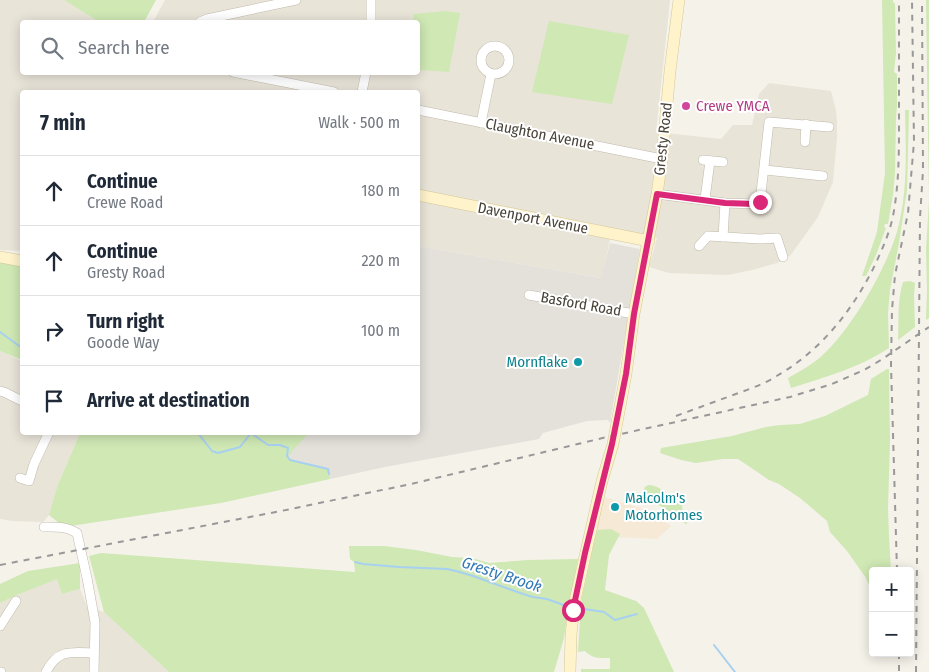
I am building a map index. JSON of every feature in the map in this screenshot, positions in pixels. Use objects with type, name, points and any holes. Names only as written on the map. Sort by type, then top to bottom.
[{"type":"main road","name":"Gresty Road","points":[[570,669],[570,634],[574,608],[585,553],[616,425],[626,374],[634,314],[657,194],[677,0]]},
{"type":"main road","name":"Davenport Avenue","points":[[420,195],[649,241]]},
{"type":"main road","points":[[0,256],[20,261]]},
{"type":"street","points":[[205,20],[296,0]]},
{"type":"street","points":[[371,0],[371,20]]},
{"type":"street","points":[[481,123],[491,74]]},
{"type":"street","points":[[249,75],[324,90]]},
{"type":"street","points":[[362,90],[365,75]]},
{"type":"street","name":"Claughton Avenue","points":[[420,110],[662,159]]},
{"type":"street","points":[[657,194],[725,203],[756,204],[760,202],[769,122],[829,127]]},
{"type":"street","points":[[806,124],[806,142]]},
{"type":"street","points":[[705,199],[707,161],[723,162]]},
{"type":"street","points":[[765,170],[823,176]]},
{"type":"street","points":[[723,237],[725,203]]},
{"type":"street","points":[[699,246],[708,236],[777,238],[783,257]]},
{"type":"street","name":"Basford Road","points":[[529,295],[634,314]]},
{"type":"street","points":[[0,391],[20,400]]},
{"type":"street","points":[[20,478],[32,483],[34,464],[48,435]]},
{"type":"street","points":[[44,527],[64,527],[77,533],[88,578],[95,622],[94,672]]},
{"type":"street","points":[[0,626],[16,601]]},
{"type":"street","points":[[46,672],[53,660],[63,654],[94,652]]},
{"type":"shaded area","points":[[0,0],[64,0],[96,20],[20,20],[20,75],[420,75],[420,20],[154,20],[165,0],[670,0],[656,132],[721,139],[733,125],[752,125],[759,94],[769,83],[831,91],[836,111],[837,138],[833,182],[818,217],[790,256],[777,263],[728,275],[669,273],[649,267],[657,238],[612,229],[602,278],[420,246],[420,90],[20,90],[20,251],[0,250]]},
{"type":"shaded area","points":[[610,243],[640,249],[610,423],[608,420],[587,421],[543,433],[539,439],[330,479],[327,469],[290,460],[287,456],[307,435],[420,435],[420,246],[601,278]]},
{"type":"shaded area","points":[[0,351],[20,360],[20,435],[79,435],[57,487],[49,515],[43,522],[0,519]]},
{"type":"shaded area","points":[[605,497],[643,509],[671,526],[657,539],[594,536]]},
{"type":"shaded area","points":[[57,578],[62,594],[80,589],[87,607],[104,612],[169,672],[0,672],[0,603]]},
{"type":"green space","points":[[64,0],[156,0],[145,20],[96,20]]},
{"type":"green space","points":[[882,0],[893,0],[895,4],[896,53],[894,72],[897,74],[897,106],[895,173],[888,224],[885,224],[884,227],[886,228],[866,276],[862,276],[877,232],[885,173]]},
{"type":"green space","points":[[926,0],[929,0],[929,200]]},
{"type":"green space","points":[[445,11],[460,13],[449,72],[420,70],[420,20],[413,20],[414,14]]},
{"type":"green space","points":[[549,21],[629,35],[612,104],[532,92]]},
{"type":"green space","points":[[905,110],[909,110],[907,190],[890,290],[888,313],[889,348],[854,367],[791,388],[788,378],[817,360],[841,335],[865,301],[891,248],[901,217],[905,187]]},
{"type":"green space","points":[[929,200],[929,318],[926,320],[926,250]]},
{"type":"green space","points":[[0,261],[20,262],[20,359],[0,351]]},
{"type":"green space","points":[[910,281],[915,283],[915,327],[898,340],[901,289],[903,282]]},
{"type":"green space","points":[[889,369],[890,441],[888,508],[891,567],[869,567],[869,585],[847,551],[830,532],[827,521],[800,498],[779,484],[769,480],[738,459],[696,463],[660,453],[661,448],[732,436],[766,427],[800,424],[825,416],[868,395],[871,379]]},
{"type":"green space","points":[[79,435],[307,435],[288,456],[291,460],[328,469],[330,479],[221,503],[64,527],[49,515],[57,487]]},
{"type":"green space","points":[[648,485],[662,490],[682,505],[687,524],[644,496],[642,493]]},
{"type":"green space","points":[[611,529],[620,534],[609,555],[605,590],[636,601],[644,608],[674,672],[581,672],[581,669],[610,669],[610,658],[594,657],[585,651],[578,652],[582,597],[596,534],[598,530]]},
{"type":"green space","points":[[349,546],[384,546],[452,557],[472,558],[489,563],[578,559],[564,638],[554,672],[169,672],[104,612],[89,556],[101,553],[355,572],[354,562],[350,559]]},
{"type":"green space","points":[[80,563],[80,589],[62,594],[57,579],[0,603],[0,584],[28,571]]},
{"type":"waterway","name":"Gresty Brook","points":[[0,332],[20,347]]},
{"type":"waterway","name":"Gresty Brook","points":[[199,435],[212,451],[218,453],[240,447],[249,435]]},
{"type":"waterway","name":"Gresty Brook","points":[[254,435],[268,445],[280,445],[288,448],[287,456],[290,460],[328,469],[329,474]]},
{"type":"waterway","name":"Gresty Brook","points":[[355,562],[399,567],[447,569],[569,607]]},
{"type":"waterway","name":"Gresty Brook","points":[[578,608],[604,612],[615,620],[637,614]]},
{"type":"waterway","name":"Gresty Brook","points":[[714,645],[735,672]]},
{"type":"railway","points":[[676,416],[760,385],[791,367],[806,356],[832,330],[864,286],[882,250],[889,230],[896,193],[899,145],[899,0]]},
{"type":"railway","points":[[897,567],[891,365],[892,310],[895,275],[908,213],[914,142],[912,0]]},
{"type":"railway","points":[[916,672],[920,218],[923,170],[922,0]]},
{"type":"railway","points":[[0,565],[411,484],[607,437],[790,397],[832,384],[864,370],[929,327]]},
{"type":"railway","points":[[899,657],[899,672]]},
{"type":"place","name":"Crewe YMCA","points":[[686,106]]},
{"type":"place","name":"Mornflake","points":[[578,362]]},
{"type":"place","name":"Malcolm's Motorhomes","points":[[615,507]]},
{"type":"route","points":[[573,610],[612,444],[657,194],[725,203],[756,204],[760,202]]}]
